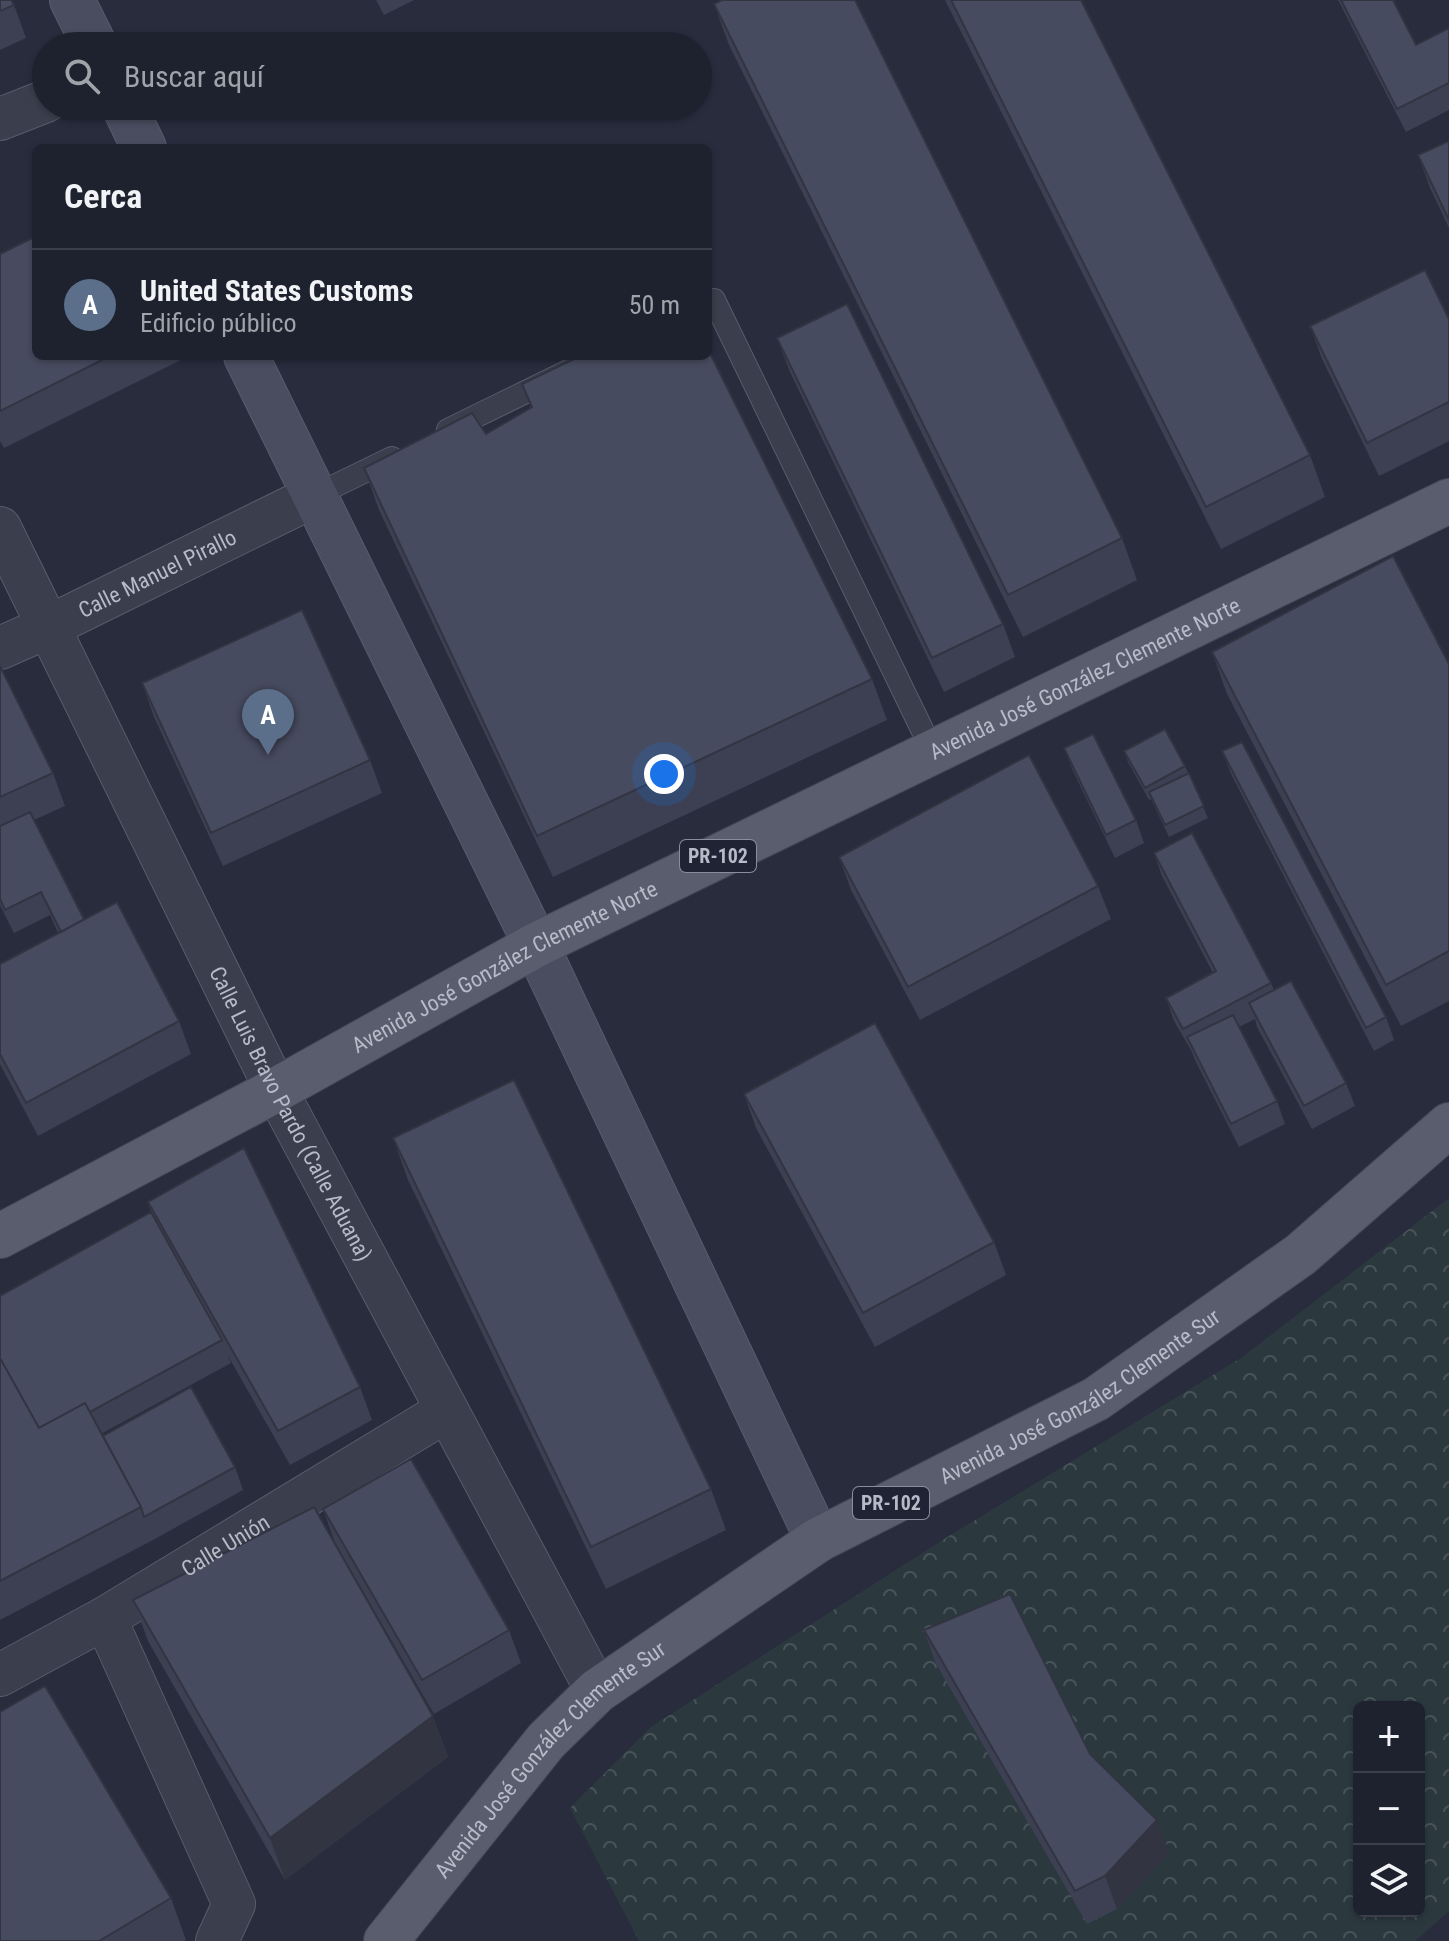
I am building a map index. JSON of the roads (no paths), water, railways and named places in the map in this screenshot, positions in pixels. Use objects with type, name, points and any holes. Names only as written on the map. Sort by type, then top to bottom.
[{"type":"main road","name":"Avenida José González Clemente Norte","points":[[0,1236],[276,1090],[536,945],[1449,501]]},
{"type":"main road","name":"Avenida José González Clemente Sur","points":[[386,1941],[546,1741],[597,1691],[818,1540],[1096,1399],[1300,1255],[1449,1125]]},
{"type":"street","points":[[72,0],[88,32]]},
{"type":"street","points":[[0,119],[32,106]]},
{"type":"street","points":[[131,120],[142,144]]},
{"type":"street","points":[[248,360],[536,945],[818,1540]]},
{"type":"street","name":"Calle Manuel Pirallo","points":[[0,648],[314,496]]},
{"type":"street","name":"Calle Luis Bravo Pardo (Calle Aduana)","points":[[0,528],[276,1090],[597,1691]]},
{"type":"street","name":"Calle Unión","points":[[0,1675],[105,1618],[446,1411]]},
{"type":"street","points":[[105,1618],[234,1904],[217,1941]]},
{"type":"lane","points":[[712,301],[933,752]]},
{"type":"lane","points":[[314,496],[591,360]]},
{"type":"place","name":"United States Customs","points":[[268,755]]}]
